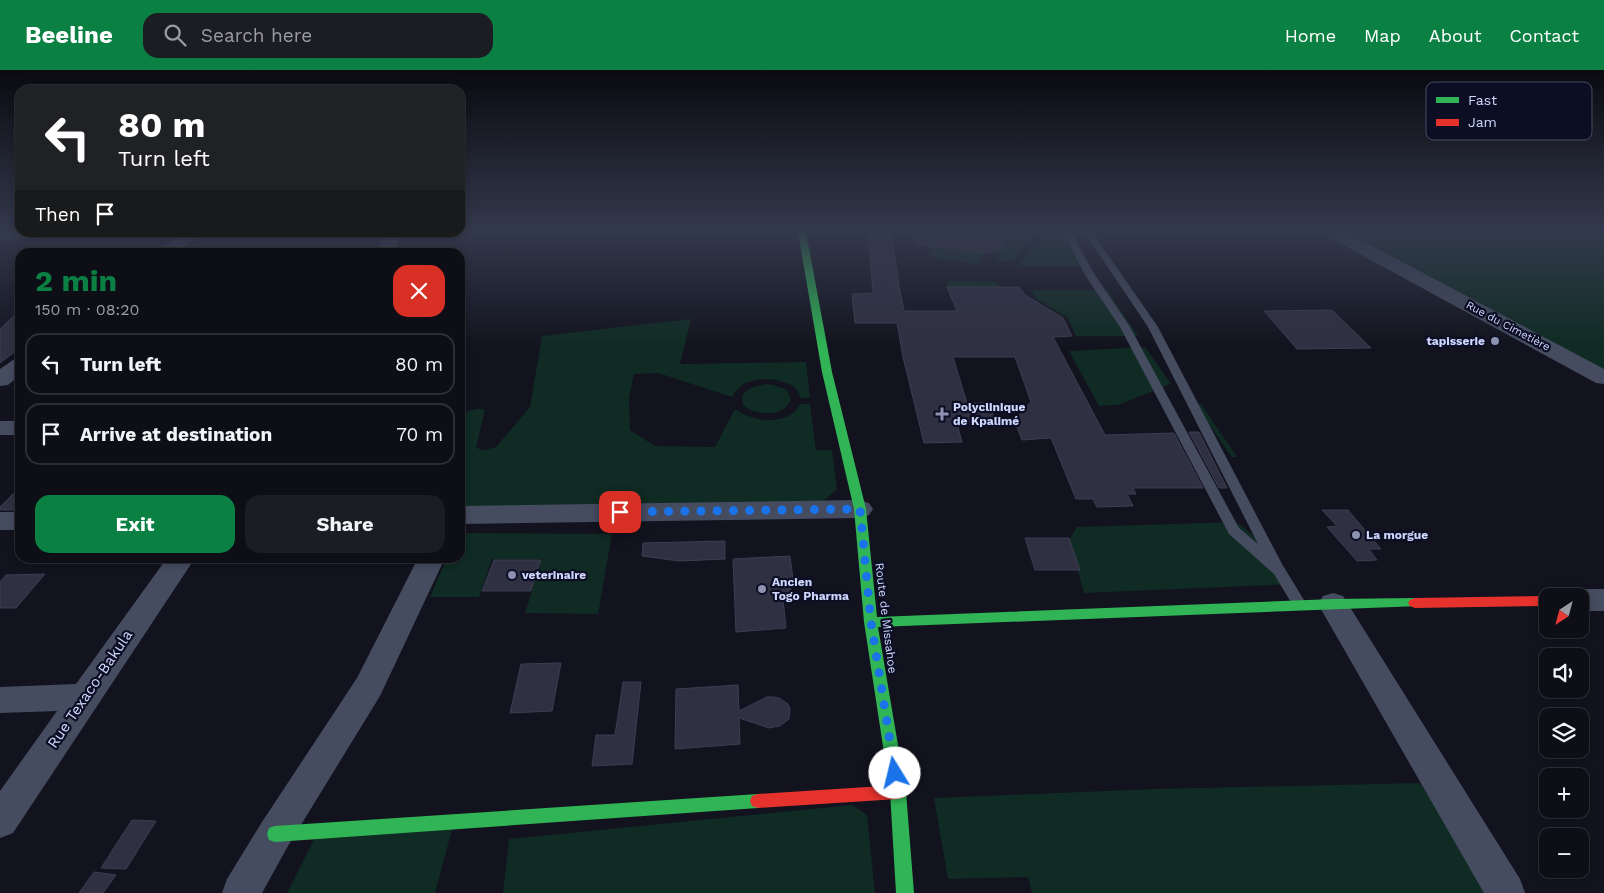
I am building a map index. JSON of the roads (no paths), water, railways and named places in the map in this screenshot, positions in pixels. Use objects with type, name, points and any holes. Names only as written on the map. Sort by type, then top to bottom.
[{"type":"street","name":"Route de Missahoe","points":[[809,270],[827,372],[860,509],[871,622],[898,792],[905,893]]},
{"type":"street","name":"Rue du Cimetière","points":[[1404,270],[1604,378]]},
{"type":"street","points":[[0,380],[15,368]]},
{"type":"street","points":[[0,428],[15,428]]},
{"type":"street","points":[[465,514],[860,509]]},
{"type":"street","points":[[0,521],[15,521]]},
{"type":"street","name":"Rue Texaco-Bakula","points":[[0,822],[178,563]]},
{"type":"street","points":[[241,893],[275,834],[369,687],[429,563]]},
{"type":"street","points":[[1589,600],[1604,600]]},
{"type":"street","points":[[871,622],[1300,605],[1539,601]]},
{"type":"street","points":[[1333,604],[1506,893]]},
{"type":"street","points":[[0,700],[85,697]]},
{"type":"street","points":[[275,834],[898,792]]},
{"type":"lane","points":[[1088,270],[1125,327],[1234,531],[1279,570]]},
{"type":"lane","points":[[1114,270],[1153,327],[1279,570],[1300,605]]},
{"type":"place","name":"tapisserie","points":[[1495,341]]},
{"type":"place","name":"Polyclinique de Kpalimé","points":[[942,414]]},
{"type":"place","name":"La morgue","points":[[1356,535]]},
{"type":"place","name":"veterinaire","points":[[512,575]]},
{"type":"place","name":"Ancien Togo Pharma","points":[[762,589]]}]
